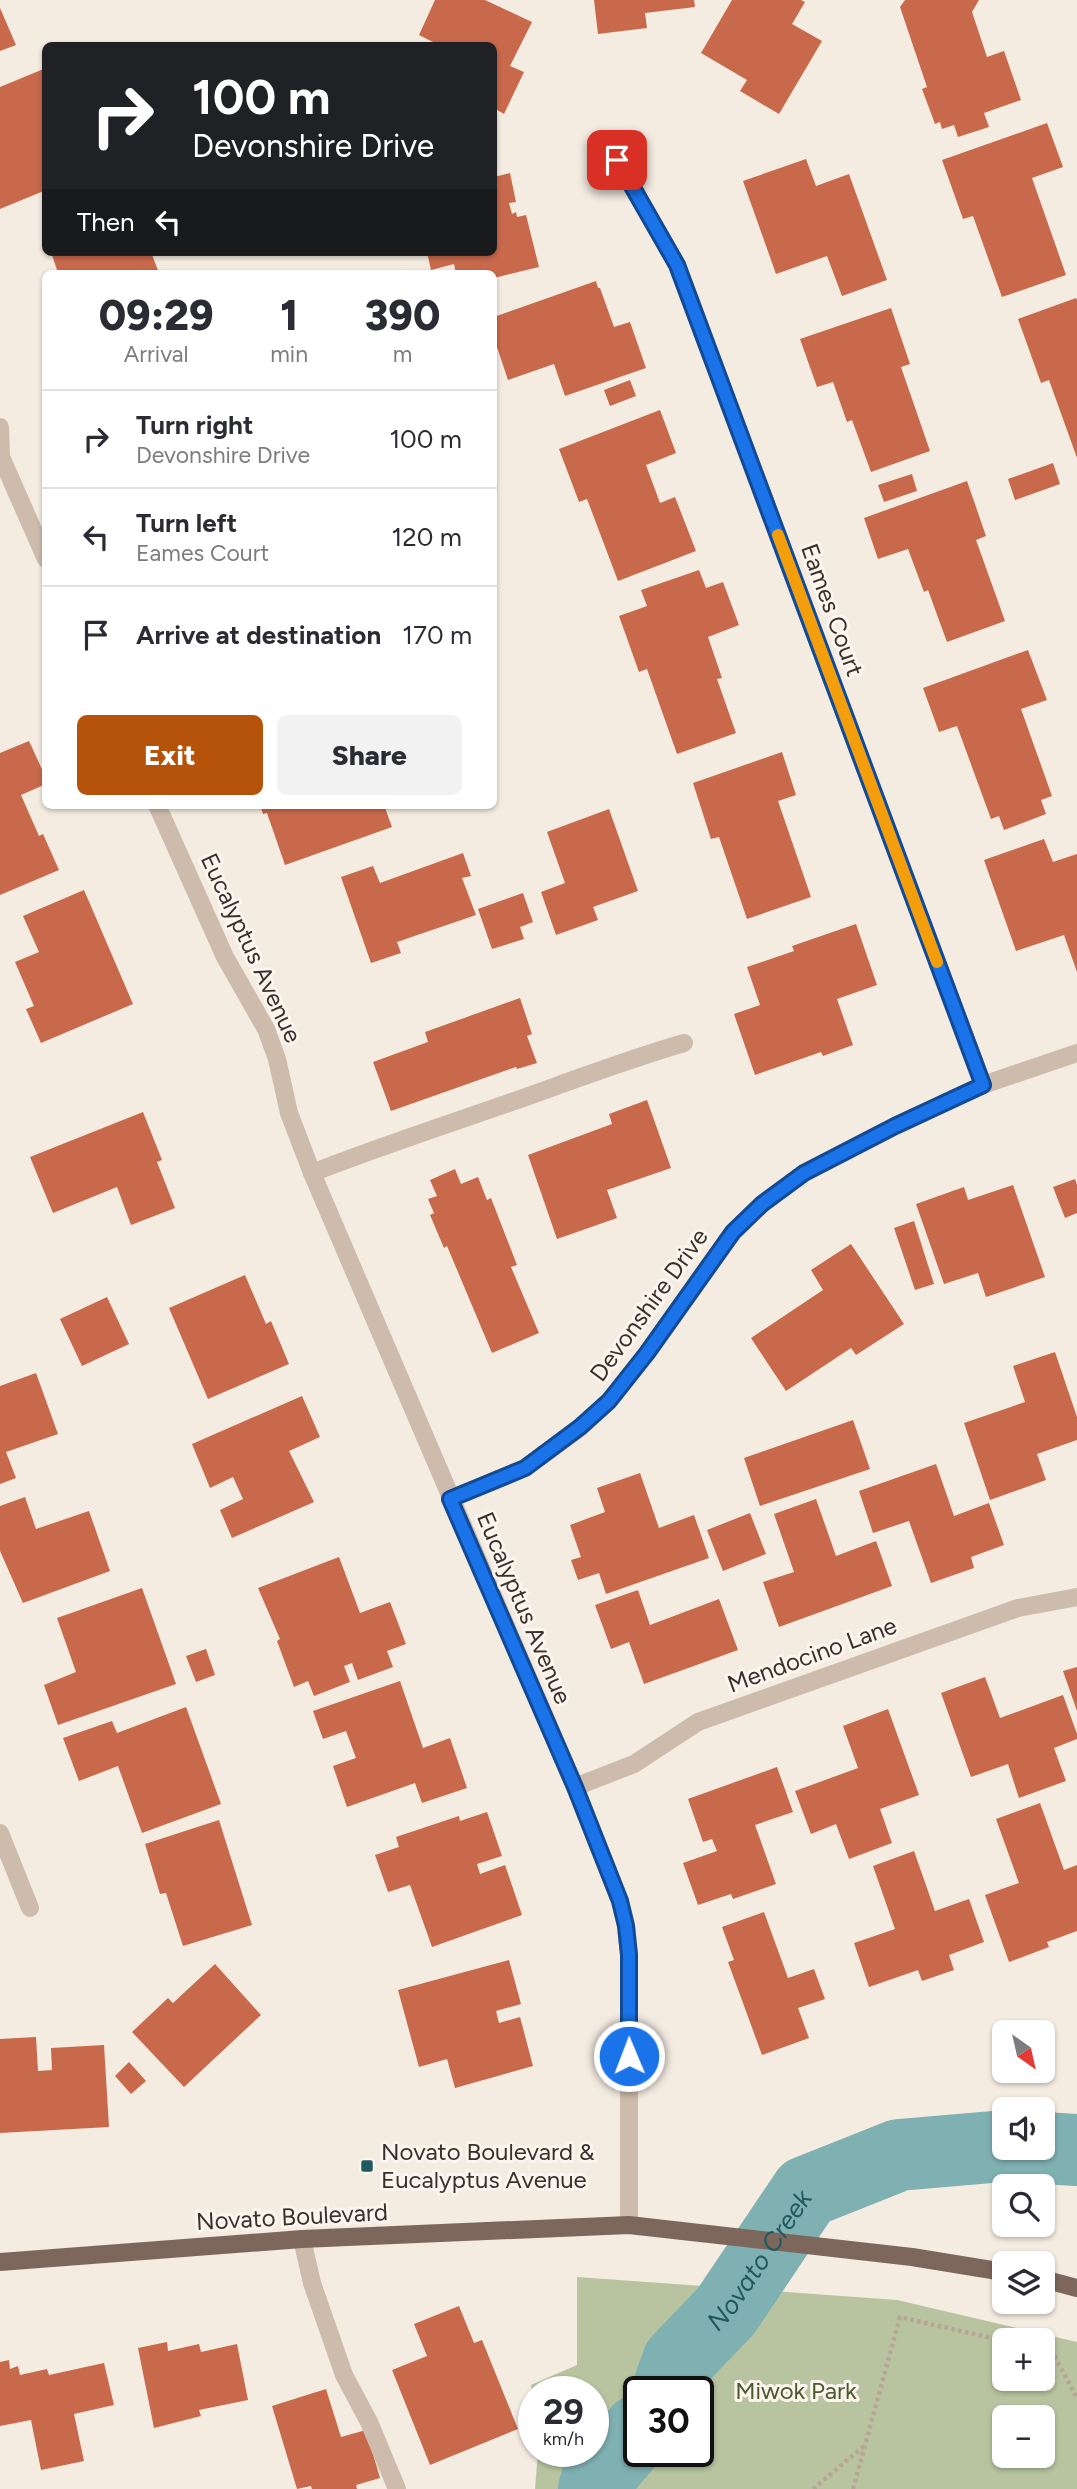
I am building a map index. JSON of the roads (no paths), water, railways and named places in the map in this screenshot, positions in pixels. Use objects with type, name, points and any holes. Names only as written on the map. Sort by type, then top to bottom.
[{"type":"main road","name":"Novato Boulevard","points":[[0,2262],[302,2239],[629,2225],[858,2251],[992,2270]]},
{"type":"main road","points":[[1055,2282],[1077,2288]]},
{"type":"street","name":"Eames Court","points":[[617,160],[677,265],[983,1085]]},
{"type":"street","points":[[0,427],[1,457],[42,550]]},
{"type":"street","name":"Eucalyptus Avenue","points":[[159,809],[225,957],[266,1029],[277,1059],[289,1113],[312,1173],[575,1787],[620,1901],[626,1926],[629,1968],[629,2225]]},
{"type":"street","points":[[312,1173],[394,1141],[495,1108],[614,1064],[684,1043]]},
{"type":"street","name":"Devonshire Drive","points":[[450,1499],[525,1468],[571,1435],[609,1401],[647,1353],[733,1232],[762,1204],[804,1173],[983,1085],[1077,1053]]},
{"type":"street","name":"Mendocino Lane","points":[[575,1787],[634,1765],[698,1722],[1018,1608],[1077,1597]]},
{"type":"street","points":[[0,1833],[30,1908]]},
{"type":"street","points":[[302,2239],[312,2283],[344,2375],[369,2422],[397,2489]]},
{"type":"waterway","name":"Novato Creek","points":[[673,2376],[678,2361],[726,2311],[806,2192],[899,2155],[992,2147]]},
{"type":"waterway","name":"Novato Creek","points":[[1055,2149],[1077,2150]]},
{"type":"waterway","name":"Novato Creek","points":[[594,2489],[597,2479],[623,2449]]},
{"type":"place","name":"Novato Boulevard & Eucalyptus Avenue","points":[[367,2166]]},
{"type":"park label","name":"Miwok Park","points":[[796,2391]]}]
